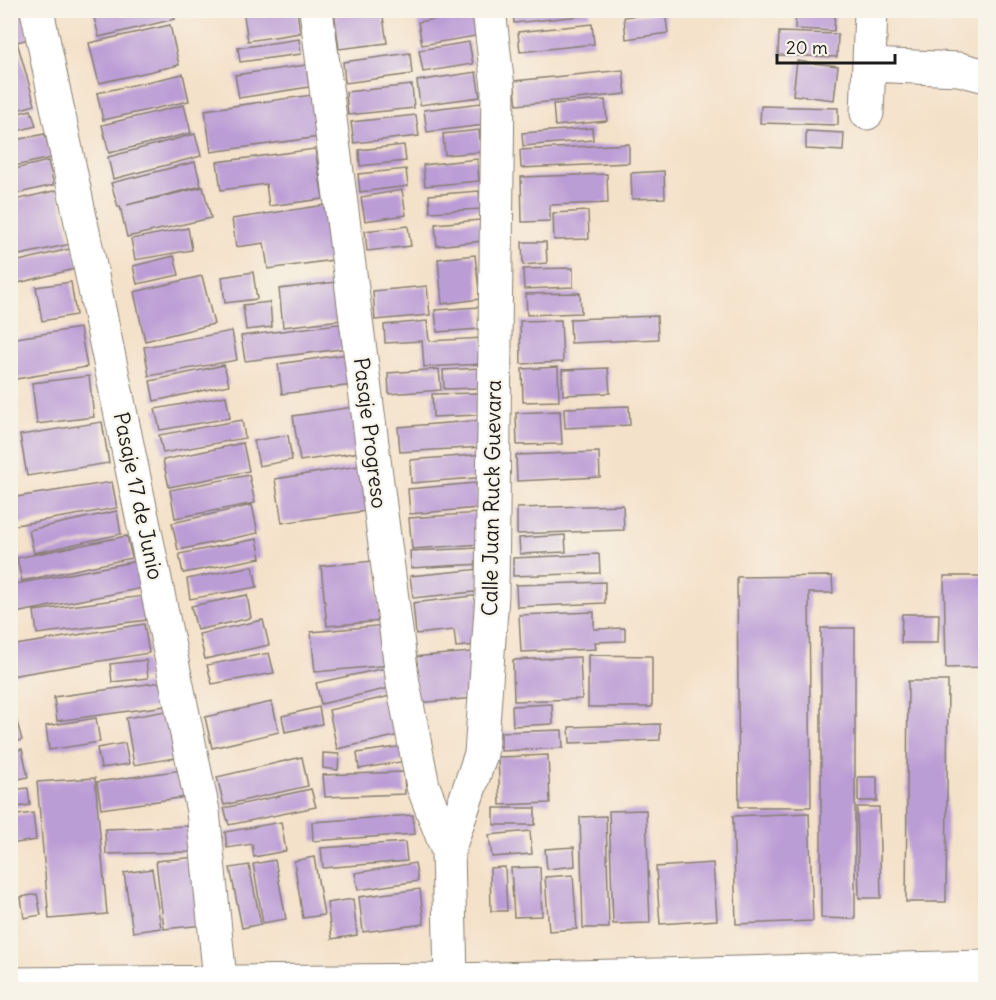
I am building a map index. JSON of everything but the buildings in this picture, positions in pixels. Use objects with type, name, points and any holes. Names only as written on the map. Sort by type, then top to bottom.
[{"type":"street","name":"Pasaje 17 de Junio","points":[[37,10],[203,811],[221,987]]},
{"type":"street","name":"Pasaje Progreso","points":[[316,10],[403,684],[423,786],[448,850]]},
{"type":"street","name":"Calle Juan Ruck Guevara","points":[[451,980],[448,850],[481,753],[492,595],[498,87],[489,10]]},
{"type":"street","points":[[867,113],[871,10]]},
{"type":"street","points":[[869,65],[959,69],[986,76]]},
{"type":"street","points":[[10,984],[221,987],[451,980],[556,983],[967,975]]}]
